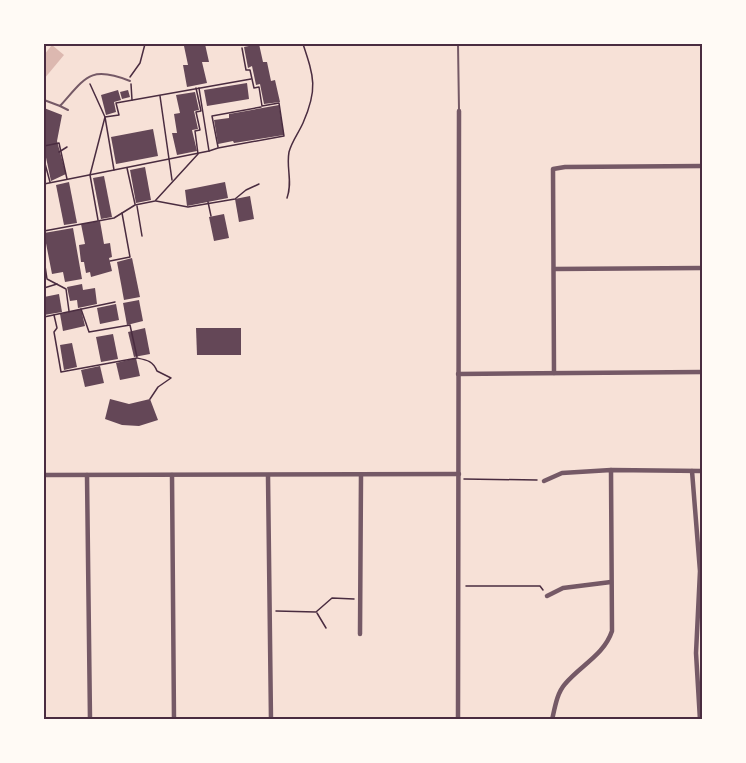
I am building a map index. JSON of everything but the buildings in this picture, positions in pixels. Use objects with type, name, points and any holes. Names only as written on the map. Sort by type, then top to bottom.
[{"type":"street","points":[[458,720],[459,111]]},
{"type":"street","points":[[554,373],[553,169],[702,166]]},
{"type":"street","points":[[554,269],[702,268]]},
{"type":"street","points":[[458,374],[702,372]]},
{"type":"street","points":[[552,720],[558,696],[564,684],[608,643],[612,631],[611,470]]},
{"type":"street","points":[[544,481],[562,473],[611,470],[702,471]]},
{"type":"street","points":[[692,471],[700,571],[696,653],[700,720]]},
{"type":"street","points":[[44,475],[459,474]]},
{"type":"street","points":[[87,475],[90,720]]},
{"type":"street","points":[[172,475],[174,720]]},
{"type":"street","points":[[360,634],[361,475]]},
{"type":"street","points":[[268,476],[271,720]]},
{"type":"street","points":[[547,596],[562,588],[611,582]]},
{"type":"lane","points":[[458,44],[459,111]]},
{"type":"lane","points":[[60,106],[87,77],[109,72],[130,81]]},
{"type":"lane","points":[[44,100],[68,110]]},
{"type":"path","points":[[132,100],[130,75],[140,63],[145,44]]},
{"type":"path","points":[[287,198],[291,179],[288,155],[292,141],[302,126],[311,104],[314,86],[313,73],[303,44]]},
{"type":"path","points":[[242,48],[246,70],[250,70],[254,88],[258,87],[262,106]]},
{"type":"path","points":[[87,77],[105,117],[115,170]]},
{"type":"path","points":[[105,117],[119,115],[116,103],[252,79]]},
{"type":"path","points":[[198,88],[209,151]]},
{"type":"path","points":[[198,88],[201,111],[196,112],[200,130],[195,131],[198,154]]},
{"type":"path","points":[[160,95],[172,182]]},
{"type":"path","points":[[44,184],[284,136],[279,103],[212,116],[218,148]]},
{"type":"path","points":[[98,221],[90,175],[105,117]]},
{"type":"path","points":[[44,146],[59,143],[67,179]]},
{"type":"path","points":[[59,151],[67,147]]},
{"type":"path","points":[[156,201],[198,154]]},
{"type":"path","points":[[44,161],[51,182]]},
{"type":"path","points":[[127,168],[142,236]]},
{"type":"path","points":[[44,231],[114,218],[136,205],[156,201],[188,207],[235,199],[246,190],[259,184]]},
{"type":"path","points":[[208,203],[211,216]]},
{"type":"path","points":[[110,261],[130,257],[122,213]]},
{"type":"path","points":[[114,218],[123,222]]},
{"type":"path","points":[[44,259],[48,279],[66,290],[69,312]]},
{"type":"path","points":[[44,282],[48,279]]},
{"type":"path","points":[[44,288],[57,284]]},
{"type":"path","points":[[44,317],[115,302]]},
{"type":"path","points":[[81,309],[89,332],[130,325],[137,358]]},
{"type":"path","points":[[54,315],[57,328],[54,332],[61,372],[137,358],[147,360],[154,364],[157,371],[171,378],[158,387],[150,399]]},
{"type":"path","points":[[463,479],[544,481]]},
{"type":"path","points":[[466,586],[540,586],[547,596]]},
{"type":"path","points":[[269,611],[316,612],[332,598],[354,599]]},
{"type":"path","points":[[316,612],[326,628]]},
{"type":"shaded area","points":[[52,45],[64,55],[44,79],[44,55]]}]
